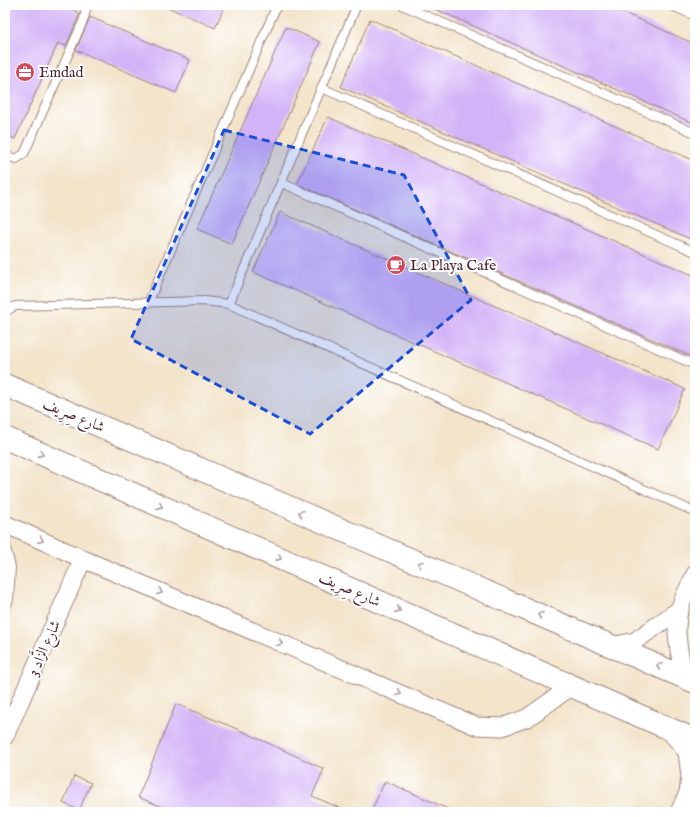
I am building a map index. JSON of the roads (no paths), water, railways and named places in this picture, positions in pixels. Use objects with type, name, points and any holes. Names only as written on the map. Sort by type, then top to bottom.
[{"type":"main road","name":"شارع صِرِيف","points":[[5,386],[689,679]]},
{"type":"main road","name":"شارع صِرِيف","points":[[5,438],[695,740]]},
{"type":"street","points":[[5,524],[83,559],[476,726],[502,727],[527,718],[572,686]]},
{"type":"street","name":"شارع الزَّاد 3","points":[[5,736],[83,559]]},
{"type":"street","points":[[689,679],[678,649],[677,629],[680,609],[695,574]]},
{"type":"street","points":[[612,646],[635,641],[680,609]]},
{"type":"street","points":[[667,728],[687,752],[691,789],[679,812]]},
{"type":"lane","points":[[5,155],[16,159],[24,154],[84,19],[86,5]]},
{"type":"lane","points":[[148,303],[278,5]]},
{"type":"lane","points":[[229,304],[357,5]]},
{"type":"lane","points":[[402,5],[695,133]]},
{"type":"lane","points":[[670,5],[695,16]]},
{"type":"lane","points":[[322,88],[695,252]]},
{"type":"lane","points":[[282,183],[695,365]]},
{"type":"lane","points":[[5,312],[16,306],[204,301],[229,304],[695,512]]},
{"type":"lane","points":[[5,543],[11,567],[9,600],[5,609]]},
{"type":"place","name":"Emdad","points":[[25,72]]},
{"type":"place","name":"La Playa Cafe","points":[[396,265]]}]
